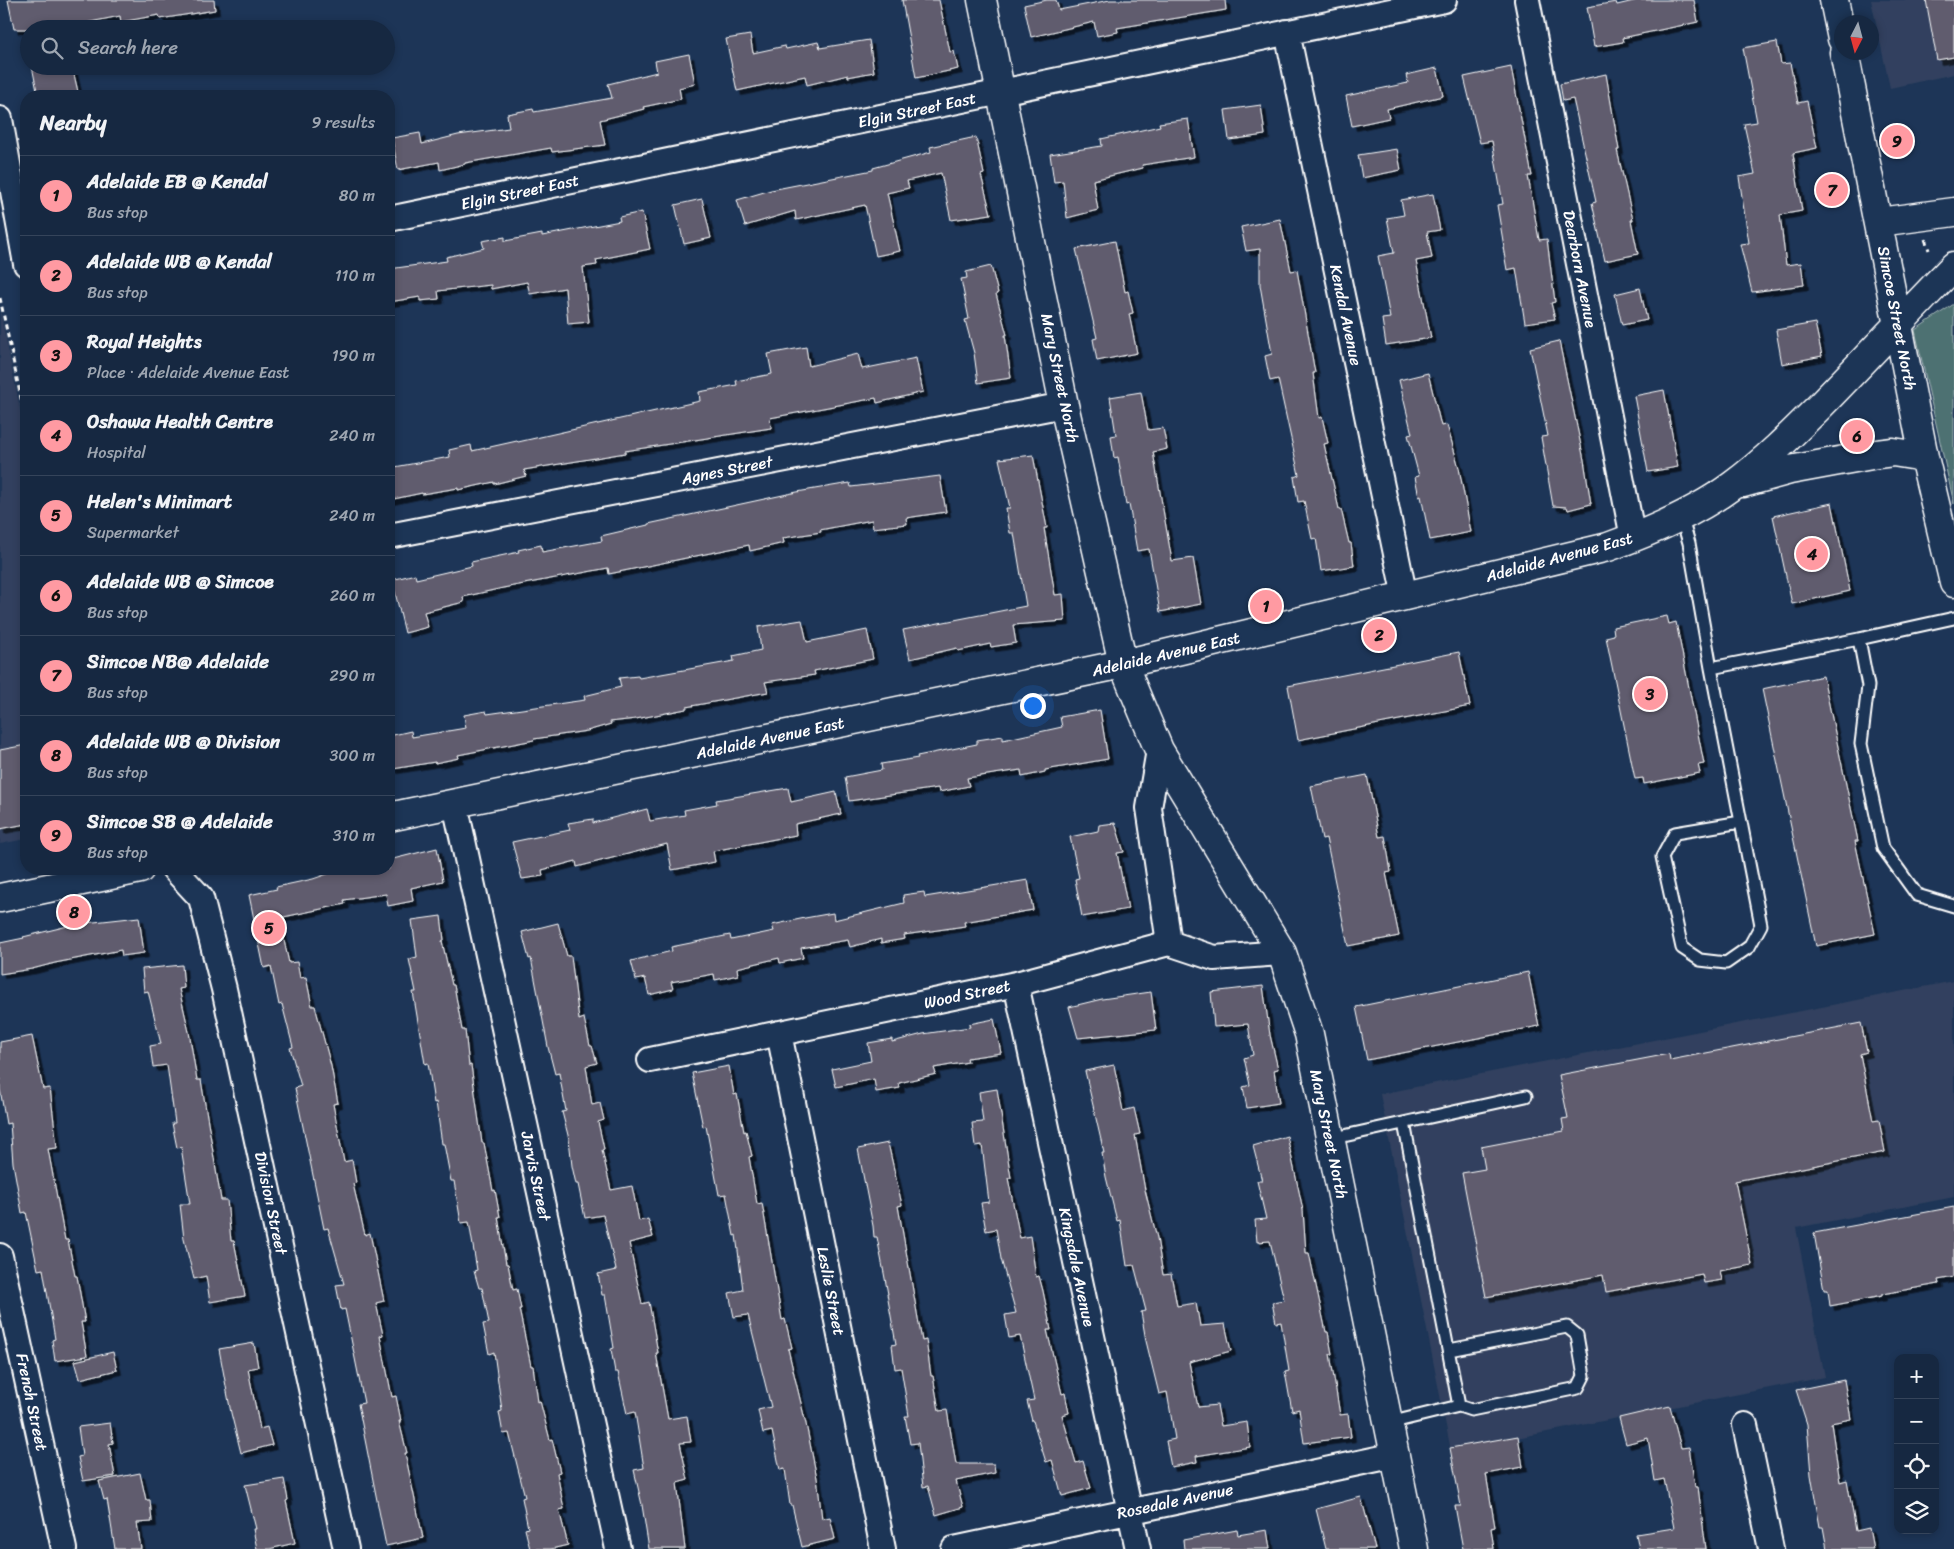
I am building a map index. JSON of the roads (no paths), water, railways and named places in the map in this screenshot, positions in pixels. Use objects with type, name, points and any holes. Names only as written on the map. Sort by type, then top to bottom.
[{"type":"main road","name":"Mary Street North","points":[[982,0],[1064,405],[1123,664],[1159,750],[1282,953],[1309,1034],[1414,1549]]},
{"type":"main road","points":[[1834,0],[1837,15]]},
{"type":"main road","name":"Simcoe Street North","points":[[1846,60],[1924,457],[1954,583]]},
{"type":"main road","points":[[1879,222],[1954,212]]},
{"type":"main road","name":"Adelaide Avenue East","points":[[395,817],[1123,664],[1608,547],[1681,516],[1732,486],[1771,455],[1864,362],[1897,324],[1954,266]]},
{"type":"main road","points":[[1732,486],[1790,470],[1877,454],[1893,452],[1924,457]]},
{"type":"main road","points":[[0,898],[111,875]]},
{"type":"street","name":"Elgin Street East","points":[[395,218],[1444,0]]},
{"type":"street","name":"Dearborn Avenue","points":[[1527,0],[1633,538]]},
{"type":"street","name":"Kendal Avenue","points":[[1287,32],[1405,597]]},
{"type":"street","points":[[0,118],[20,230]]},
{"type":"street","name":"Agnes Street","points":[[395,535],[1064,405]]},
{"type":"street","points":[[1159,750],[1149,808],[1169,943],[1214,958],[1282,953]]},
{"type":"street","name":"Jarvis Street","points":[[455,804],[618,1549]]},
{"type":"street","name":"Division Street","points":[[180,875],[201,898],[224,989],[346,1549]]},
{"type":"street","name":"Wood Street","points":[[650,1060],[1016,984],[1169,943]]},
{"type":"street","name":"Kingsdale Avenue","points":[[1016,984],[1138,1549]]},
{"type":"street","name":"Leslie Street","points":[[779,1033],[883,1549]]},
{"type":"street","name":"French Street","points":[[0,1256],[64,1549]]},
{"type":"street","points":[[1744,1425],[1771,1549]]},
{"type":"street","name":"Rosedale Avenue","points":[[954,1549],[1130,1510],[1396,1455]]},
{"type":"lane","points":[[1681,516],[1689,543],[1761,925],[1749,947],[1726,963],[1700,960],[1682,948],[1662,857],[1675,833],[1741,822]]},
{"type":"lane","points":[[1712,668],[1954,618]]},
{"type":"lane","points":[[1859,639],[1868,686],[1861,744],[1883,848],[1917,895],[1954,906]]},
{"type":"lane","points":[[1330,1138],[1526,1096]]},
{"type":"lane","points":[[1404,1123],[1459,1406]]},
{"type":"lane","points":[[1389,1423],[1459,1406],[1471,1410],[1578,1388],[1584,1376],[1577,1335],[1567,1327],[1449,1350]]},
{"type":"place","name":"Simcoe SB @ Adelaide","points":[[1897,141]]},
{"type":"place","name":"Simcoe NB@ Adelaide","points":[[1832,190]]},
{"type":"place","name":"Adelaide WB @ Simcoe","points":[[1857,436]]},
{"type":"place","name":"Oshawa Health Centre","points":[[1812,554]]},
{"type":"place","name":"Adelaide EB @ Kendal","points":[[1266,606]]},
{"type":"place","name":"Adelaide WB @ Kendal","points":[[1379,635]]},
{"type":"place","name":"Royal Heights","points":[[1650,694]]},
{"type":"place","name":"Adelaide WB @ Division","points":[[74,912]]},
{"type":"place","name":"Helen's Minimart","points":[[269,928]]}]
